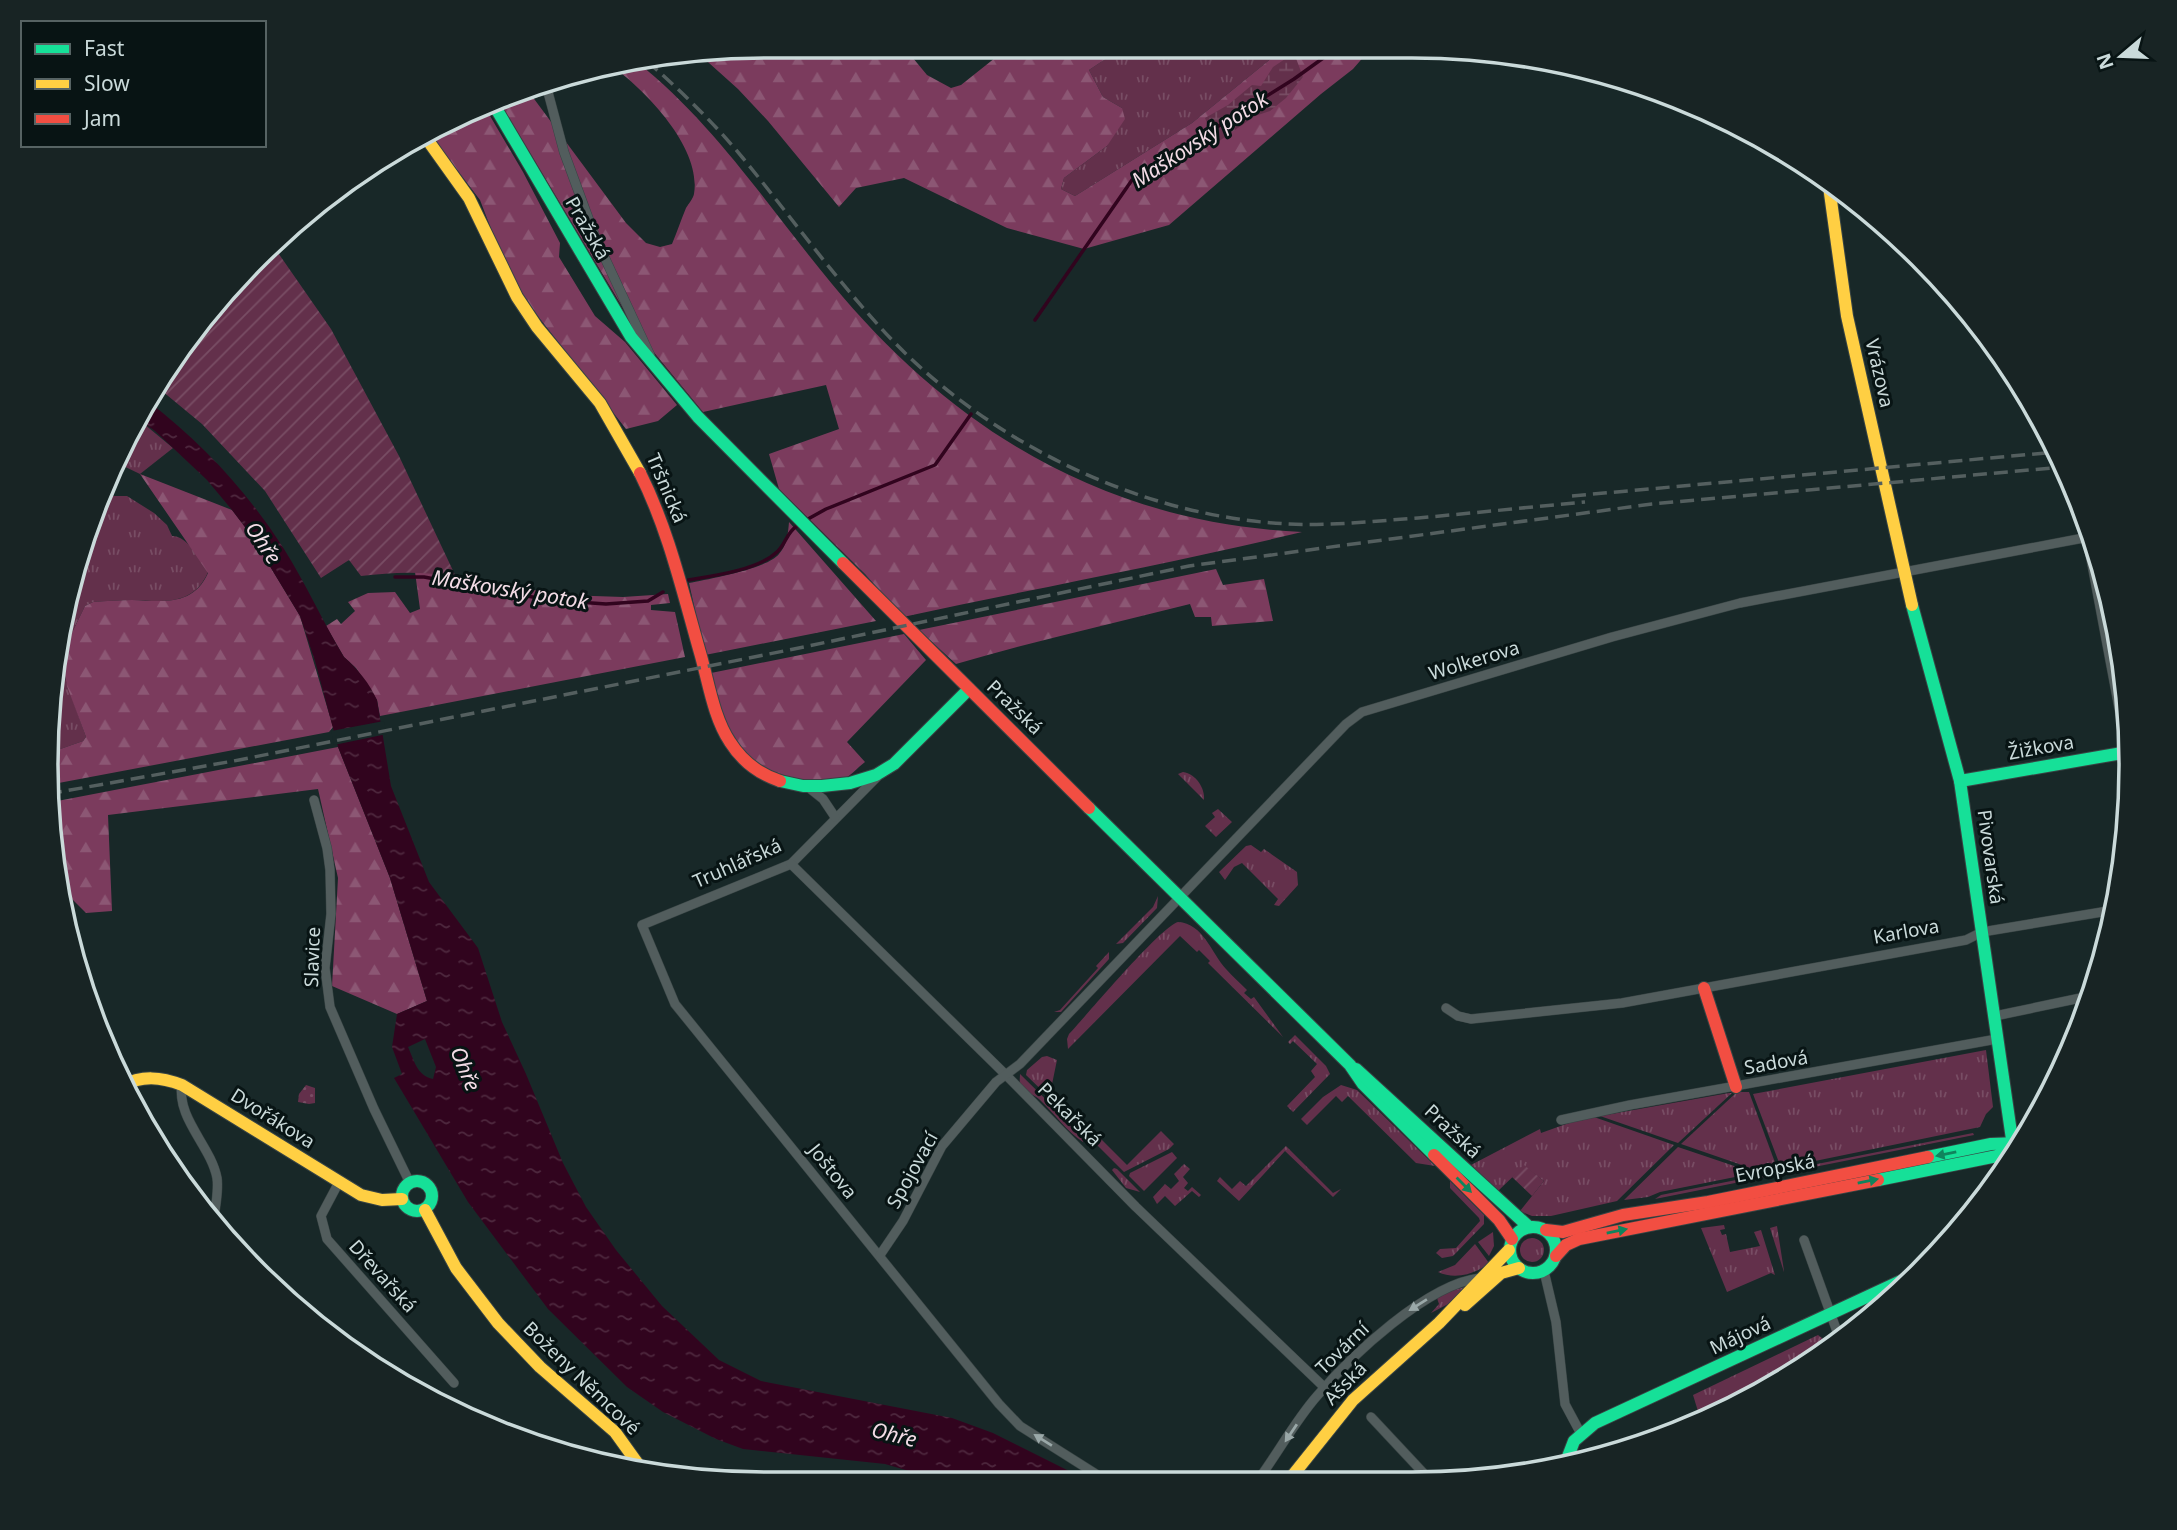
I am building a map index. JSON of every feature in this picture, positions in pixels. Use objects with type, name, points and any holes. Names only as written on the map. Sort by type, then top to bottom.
[{"type":"street","name":"Pražská","points":[[548,92],[564,152],[596,239],[658,372]]},
{"type":"street","name":"Pražská","points":[[497,111],[631,337],[698,417],[1350,1065],[1367,1077],[1529,1227]]},
{"type":"street","name":"Tršnická","points":[[430,143],[469,198],[517,297],[537,327],[600,403],[653,499],[670,547],[714,708],[727,741],[742,760],[764,775],[782,782],[808,787],[880,775]]},
{"type":"street","name":"Vrázova","points":[[1830,195],[1847,316],[1903,573]]},
{"type":"street","name":"Wolkerova","points":[[1006,1075],[1020,1064],[1346,724],[1362,712],[1612,637],[1740,603],[2082,539]]},
{"type":"street","name":"Pivovarská","points":[[1903,573],[1960,781],[1997,1039],[2014,1135]]},
{"type":"street","name":"Truhlářská","points":[[642,925],[791,864],[835,817],[894,764],[969,689]]},
{"type":"street","name":"Žižkova","points":[[1960,781],[2119,755]]},
{"type":"street","points":[[808,787],[831,808],[835,817]]},
{"type":"street","name":"Slavice","points":[[314,800],[330,870],[331,914],[325,968],[330,1007],[374,1109],[410,1183]]},
{"type":"street","name":"Pekařská","points":[[791,864],[1136,1207],[1325,1388]]},
{"type":"street","name":"Karlova","points":[[1446,1007],[1458,1017],[1471,1019],[1622,1003],[1966,940],[1982,932],[2104,912]]},
{"type":"street","name":"Joštova","points":[[642,925],[675,1004],[999,1404],[1020,1426],[1093,1472]]},
{"type":"street","points":[[1704,988],[1735,1087]]},
{"type":"street","points":[[1994,1016],[2080,998]]},
{"type":"street","name":"Sadová","points":[[1561,1120],[1630,1105],[1997,1039]]},
{"type":"street","name":"Pražská","points":[[1350,1065],[1363,1084],[1500,1220],[1511,1245]]},
{"type":"street","name":"Spojovací","points":[[880,1255],[904,1222],[942,1146],[996,1082],[1006,1075]]},
{"type":"street","name":"Dvořákova","points":[[132,1081],[156,1077],[182,1084],[339,1182],[370,1198],[402,1199]]},
{"type":"street","points":[[182,1084],[180,1094],[185,1109],[217,1179],[214,1208]]},
{"type":"street","name":"Evropská","points":[[1546,1230],[1563,1232],[1639,1212],[1731,1197],[1991,1144],[2008,1145]]},
{"type":"street","name":"Evropská","points":[[1556,1256],[1566,1245],[1579,1239],[2003,1153]]},
{"type":"street","name":"Dřevařská","points":[[339,1182],[321,1216],[327,1239],[454,1383]]},
{"type":"street","points":[[422,1182],[431,1189],[432,1201],[425,1210],[409,1210],[402,1199],[404,1190],[410,1183],[422,1182]]},
{"type":"street","name":"Boženy Němcové","points":[[425,1210],[456,1268],[498,1323],[540,1367],[615,1432],[635,1460]]},
{"type":"street","points":[[1529,1227],[1546,1230],[1555,1241],[1556,1256],[1553,1262],[1544,1271],[1529,1273],[1518,1268],[1513,1263],[1511,1245],[1517,1233],[1529,1227]]},
{"type":"street","points":[[1804,1240],[1837,1331]]},
{"type":"street","name":"Ašská","points":[[1295,1472],[1353,1400],[1439,1323],[1511,1245]]},
{"type":"street","name":"Ašská","points":[[1439,1323],[1454,1314],[1498,1275],[1518,1268]]},
{"type":"street","points":[[1544,1271],[1556,1322],[1565,1404],[1580,1432],[1570,1444],[1567,1455]]},
{"type":"street","name":"Tovární","points":[[1264,1472],[1325,1388],[1406,1313],[1457,1284],[1480,1278]]},
{"type":"street","name":"Májová","points":[[1580,1432],[1889,1286]]},
{"type":"street","points":[[1371,1417],[1422,1472]]},
{"type":"green space","points":[[913,58],[927,75],[951,88],[961,85],[995,58],[1107,58],[1089,70],[1103,97],[1122,108],[1125,119],[1107,146],[1064,178],[1061,189],[1075,196],[1192,123],[1272,58],[1363,58],[1169,225],[1084,249],[1007,228],[904,178],[856,188],[839,207],[738,89],[706,60]]},
{"type":"green space","points":[[1107,58],[1272,58],[1192,123],[1075,196],[1061,189],[1064,178],[1107,146],[1122,108],[1103,97],[1089,70]]},
{"type":"green space","points":[[1286,58],[1296,58],[1303,77],[1286,98],[1270,111],[1255,116],[1215,144],[1205,118],[1228,105],[1252,85],[1261,86],[1273,67]]},
{"type":"green space","points":[[644,68],[692,112],[832,284],[880,337],[930,384],[984,426],[1040,460],[1100,489],[1164,510],[1231,525],[1302,532],[903,617],[865,574],[779,489],[769,454],[839,429],[826,385],[703,412],[638,333],[503,108],[533,97],[626,223],[646,243],[660,247],[672,244],[693,196],[694,176],[681,140],[669,122],[620,73]]},
{"type":"green space","points":[[489,114],[560,243],[559,257],[595,316],[625,342],[677,405],[658,421],[626,429],[530,306],[506,268],[480,200],[435,140]]},
{"type":"green space","points":[[278,253],[331,329],[399,456],[456,577],[408,573],[361,576],[349,560],[321,578],[265,491],[202,424],[164,393],[204,334],[233,299]]},
{"type":"green space","points":[[145,425],[173,448],[140,474],[124,467]]},
{"type":"green space","points":[[140,474],[232,510],[251,535],[300,616],[333,727],[329,732],[58,783],[58,750],[83,741],[86,737],[64,671],[69,638],[85,606],[103,601],[176,600],[194,592],[208,573]]},
{"type":"green space","points":[[111,496],[127,496],[154,513],[167,525],[172,536],[188,544],[208,572],[202,583],[185,597],[165,601],[103,601],[85,606],[69,638],[82,582]]},
{"type":"green space","points":[[789,522],[876,621],[705,655],[689,583],[737,573],[773,559],[784,547]]},
{"type":"green space","points":[[1216,569],[1223,585],[1264,579],[1273,621],[1212,626],[1211,617],[1195,617],[1190,604],[956,664],[919,630]]},
{"type":"green space","points":[[415,572],[564,595],[623,597],[668,594],[670,603],[651,605],[651,610],[675,612],[685,657],[380,716],[377,700],[356,668],[344,657],[326,626],[337,619],[341,624],[355,611],[348,602],[368,593],[395,592],[410,613],[420,609]]},
{"type":"green space","points":[[904,634],[926,660],[847,742],[865,762],[846,778],[839,781],[814,782],[772,771],[748,758],[729,732],[711,673]]},
{"type":"green space","points":[[66,659],[65,678],[86,737],[83,741],[58,750]]},
{"type":"green space","points":[[338,747],[390,878],[427,1001],[397,1014],[332,986],[338,878],[318,789],[108,815],[112,911],[86,913],[70,897],[59,801]]},
{"type":"green space","points":[[1183,772],[1199,782],[1204,800],[1178,774]]},
{"type":"green space","points":[[1218,809],[1232,822],[1216,837],[1205,826],[1215,817],[1212,813]]},
{"type":"green space","points":[[1251,845],[1261,852],[1264,849],[1297,872],[1298,885],[1279,906],[1274,905],[1278,899],[1242,863],[1234,867],[1225,880],[1219,872],[1246,846]]},
{"type":"green space","points":[[1158,896],[1157,908],[1123,943],[1116,944],[1153,907]]},
{"type":"green space","points":[[1178,922],[1187,924],[1200,933],[1221,963],[1247,990],[1244,993],[1251,999],[1254,997],[1283,1037],[1208,963],[1210,961],[1199,950],[1197,952],[1180,936],[1068,1049],[1069,1034],[1140,955]]},
{"type":"green space","points":[[1109,952],[1109,959],[1061,1012],[1054,1012],[1060,1010]]},
{"type":"green space","points":[[1295,1035],[1326,1066],[1330,1074],[1293,1112],[1287,1106],[1315,1077],[1311,1071],[1317,1064],[1293,1041],[1290,1044],[1288,1042]]},
{"type":"green space","points":[[1986,1050],[1993,1107],[1980,1127],[1781,1168],[1753,1094]]},
{"type":"green space","points":[[1042,1057],[1057,1060],[1051,1089],[1127,1165],[1161,1131],[1174,1144],[1124,1172],[1096,1144],[1098,1141],[1093,1135],[1090,1137],[1026,1075],[1027,1070]]},
{"type":"green space","points":[[1020,1074],[1085,1138],[1083,1142],[1039,1099],[1025,1090],[1020,1083]]},
{"type":"green space","points":[[306,1085],[315,1088],[315,1103],[298,1102],[299,1094]]},
{"type":"green space","points":[[1341,1085],[1357,1090],[1435,1166],[1416,1163],[1348,1096],[1342,1102],[1336,1096],[1307,1125],[1301,1119],[1323,1097]]},
{"type":"green space","points":[[1737,1092],[1749,1092],[1777,1168],[1762,1172],[1681,1144]]},
{"type":"green space","points":[[1732,1093],[1678,1143],[1600,1116]]},
{"type":"green space","points":[[1594,1117],[1674,1145],[1617,1201],[1551,1216],[1532,1216],[1520,1211],[1544,1181],[1524,1166],[1498,1191],[1471,1165],[1540,1129],[1541,1133],[1580,1119]]},
{"type":"green space","points":[[1973,1133],[1974,1135],[1655,1199],[1661,1195]]},
{"type":"green space","points":[[1286,1146],[1333,1193],[1341,1189],[1333,1197],[1285,1151],[1239,1201],[1217,1181],[1220,1177],[1232,1189],[1240,1181],[1246,1186]]},
{"type":"green space","points":[[1678,1147],[1755,1173],[1624,1200]]},
{"type":"green space","points":[[1172,1152],[1177,1158],[1144,1191],[1129,1176],[1130,1173]]},
{"type":"green space","points":[[1184,1164],[1190,1169],[1183,1177],[1188,1183],[1184,1188],[1188,1191],[1192,1187],[1201,1195],[1199,1197],[1192,1191],[1175,1206],[1165,1196],[1157,1204],[1153,1197],[1165,1184],[1171,1189],[1179,1181],[1174,1174]]},
{"type":"green space","points":[[1524,1165],[1544,1181],[1532,1196],[1512,1177]]},
{"type":"green space","points":[[1114,1168],[1140,1192],[1126,1188],[1112,1170]]},
{"type":"green space","points":[[1450,1181],[1484,1215],[1484,1224],[1453,1256],[1442,1258],[1436,1253],[1440,1249],[1456,1248],[1480,1221],[1450,1188]]},
{"type":"green space","points":[[1724,1225],[1725,1229],[1720,1230],[1722,1235],[1726,1234],[1730,1252],[1760,1246],[1754,1232],[1761,1230],[1775,1275],[1771,1273],[1727,1292],[1701,1228]]},
{"type":"green space","points":[[1777,1226],[1784,1271],[1784,1272],[1770,1228]]},
{"type":"green space","points":[[1493,1232],[1494,1246],[1489,1256],[1478,1242]]},
{"type":"green space","points":[[1527,1238],[1537,1238],[1544,1245],[1544,1255],[1537,1262],[1527,1262],[1520,1255],[1520,1245]]},
{"type":"green space","points":[[1475,1244],[1489,1263],[1465,1275],[1451,1276],[1438,1272],[1455,1265]]},
{"type":"green space","points":[[1465,1287],[1452,1302],[1431,1313],[1439,1304],[1437,1298],[1448,1291]]},
{"type":"green space","points":[[1818,1335],[1823,1340],[1766,1377],[1698,1411],[1693,1395]]},
{"type":"water","name":"Ohře","points":[[155,407],[205,451],[255,507],[284,549],[344,657],[358,671],[377,700],[391,786],[429,882],[478,948],[502,1022],[563,1163],[586,1207],[616,1250],[662,1306],[719,1360],[761,1381],[952,1418],[993,1433],[1071,1472],[913,1472],[885,1464],[743,1449],[716,1439],[663,1412],[627,1387],[548,1309],[468,1202],[394,1078],[402,1074],[392,1047],[397,1014],[427,1001],[390,878],[338,747],[300,616],[251,535],[232,510],[207,480],[146,424]],"holes":[[[425,1039],[436,1067],[433,1079],[423,1075],[408,1047]]]},
{"type":"pier","points":[[384,721],[387,734],[334,745],[331,731]]},
{"type":"waterway","name":"Maškovský potok","points":[[1035,320],[1132,180],[1323,58]]},
{"type":"waterway","name":"Maškovský potok","points":[[808,519],[826,509],[935,465],[971,414]]},
{"type":"waterway","name":"Maškovský potok","points":[[688,580],[735,571],[759,563],[777,552],[797,526]]},
{"type":"waterway","name":"Maškovský potok","points":[[395,577],[424,577],[549,600],[606,604],[648,601],[663,592]]},
{"type":"railway","points":[[653,67],[731,144],[862,306],[920,367],[965,404],[1014,437],[1066,465],[1120,488],[1176,506],[1232,518],[1289,524],[1370,522],[1585,502]]},
{"type":"railway","points":[[1572,496],[2046,453]]},
{"type":"railway","points":[[59,792],[239,760],[794,649],[1189,566],[1652,504],[2053,468]]},
{"type":"traffic: fast","points":[[497,111],[631,337],[698,417],[843,563]]},
{"type":"traffic: fast","points":[[1912,605],[1960,781],[2012,1139]]},
{"type":"traffic: fast","points":[[780,781],[803,786],[822,786],[850,783],[876,775],[894,764],[969,689]]},
{"type":"traffic: fast","points":[[1960,781],[2119,754]]},
{"type":"traffic: fast","points":[[1089,808],[1350,1065],[1363,1084],[1434,1155]]},
{"type":"traffic: fast","points":[[1356,1069],[1529,1227]]},
{"type":"traffic: fast","points":[[1928,1157],[1991,1144],[2009,1143]]},
{"type":"traffic: fast","points":[[1878,1180],[1997,1156],[2005,1150]]},
{"type":"traffic: fast","points":[[417,1181],[428,1185],[432,1196],[428,1207],[417,1211],[406,1207],[402,1196],[406,1185],[417,1181]]},
{"type":"traffic: fast","points":[[1533,1227],[1550,1233],[1556,1250],[1550,1267],[1533,1273],[1516,1267],[1510,1250],[1516,1233],[1533,1227]]},
{"type":"traffic: fast","points":[[1569,1454],[1574,1441],[1595,1423],[1889,1286]]},
{"type":"traffic: slow","points":[[430,143],[469,198],[517,297],[537,327],[600,403],[640,473]]},
{"type":"traffic: slow","points":[[1830,195],[1847,316],[1912,605]]},
{"type":"traffic: slow","points":[[133,1082],[152,1078],[182,1085],[361,1195],[382,1200],[402,1199]]},
{"type":"traffic: slow","points":[[425,1210],[456,1268],[498,1323],[540,1367],[615,1432],[635,1460]]},
{"type":"traffic: slow","points":[[1295,1472],[1353,1400],[1439,1323],[1509,1250]]},
{"type":"traffic: slow","points":[[1465,1305],[1501,1273],[1519,1268]]},
{"type":"traffic: jam","points":[[640,473],[667,540],[712,701],[724,733],[746,761],[758,771],[780,781]]},
{"type":"traffic: jam","points":[[843,563],[1089,808]]},
{"type":"traffic: jam","points":[[1704,988],[1736,1087]]},
{"type":"traffic: jam","points":[[1434,1155],[1499,1220],[1512,1239]]},
{"type":"traffic: jam","points":[[1546,1230],[1563,1232],[1623,1215],[1708,1202],[1928,1157]]},
{"type":"traffic: jam","points":[[1556,1256],[1566,1245],[1579,1239],[1878,1180]]}]
